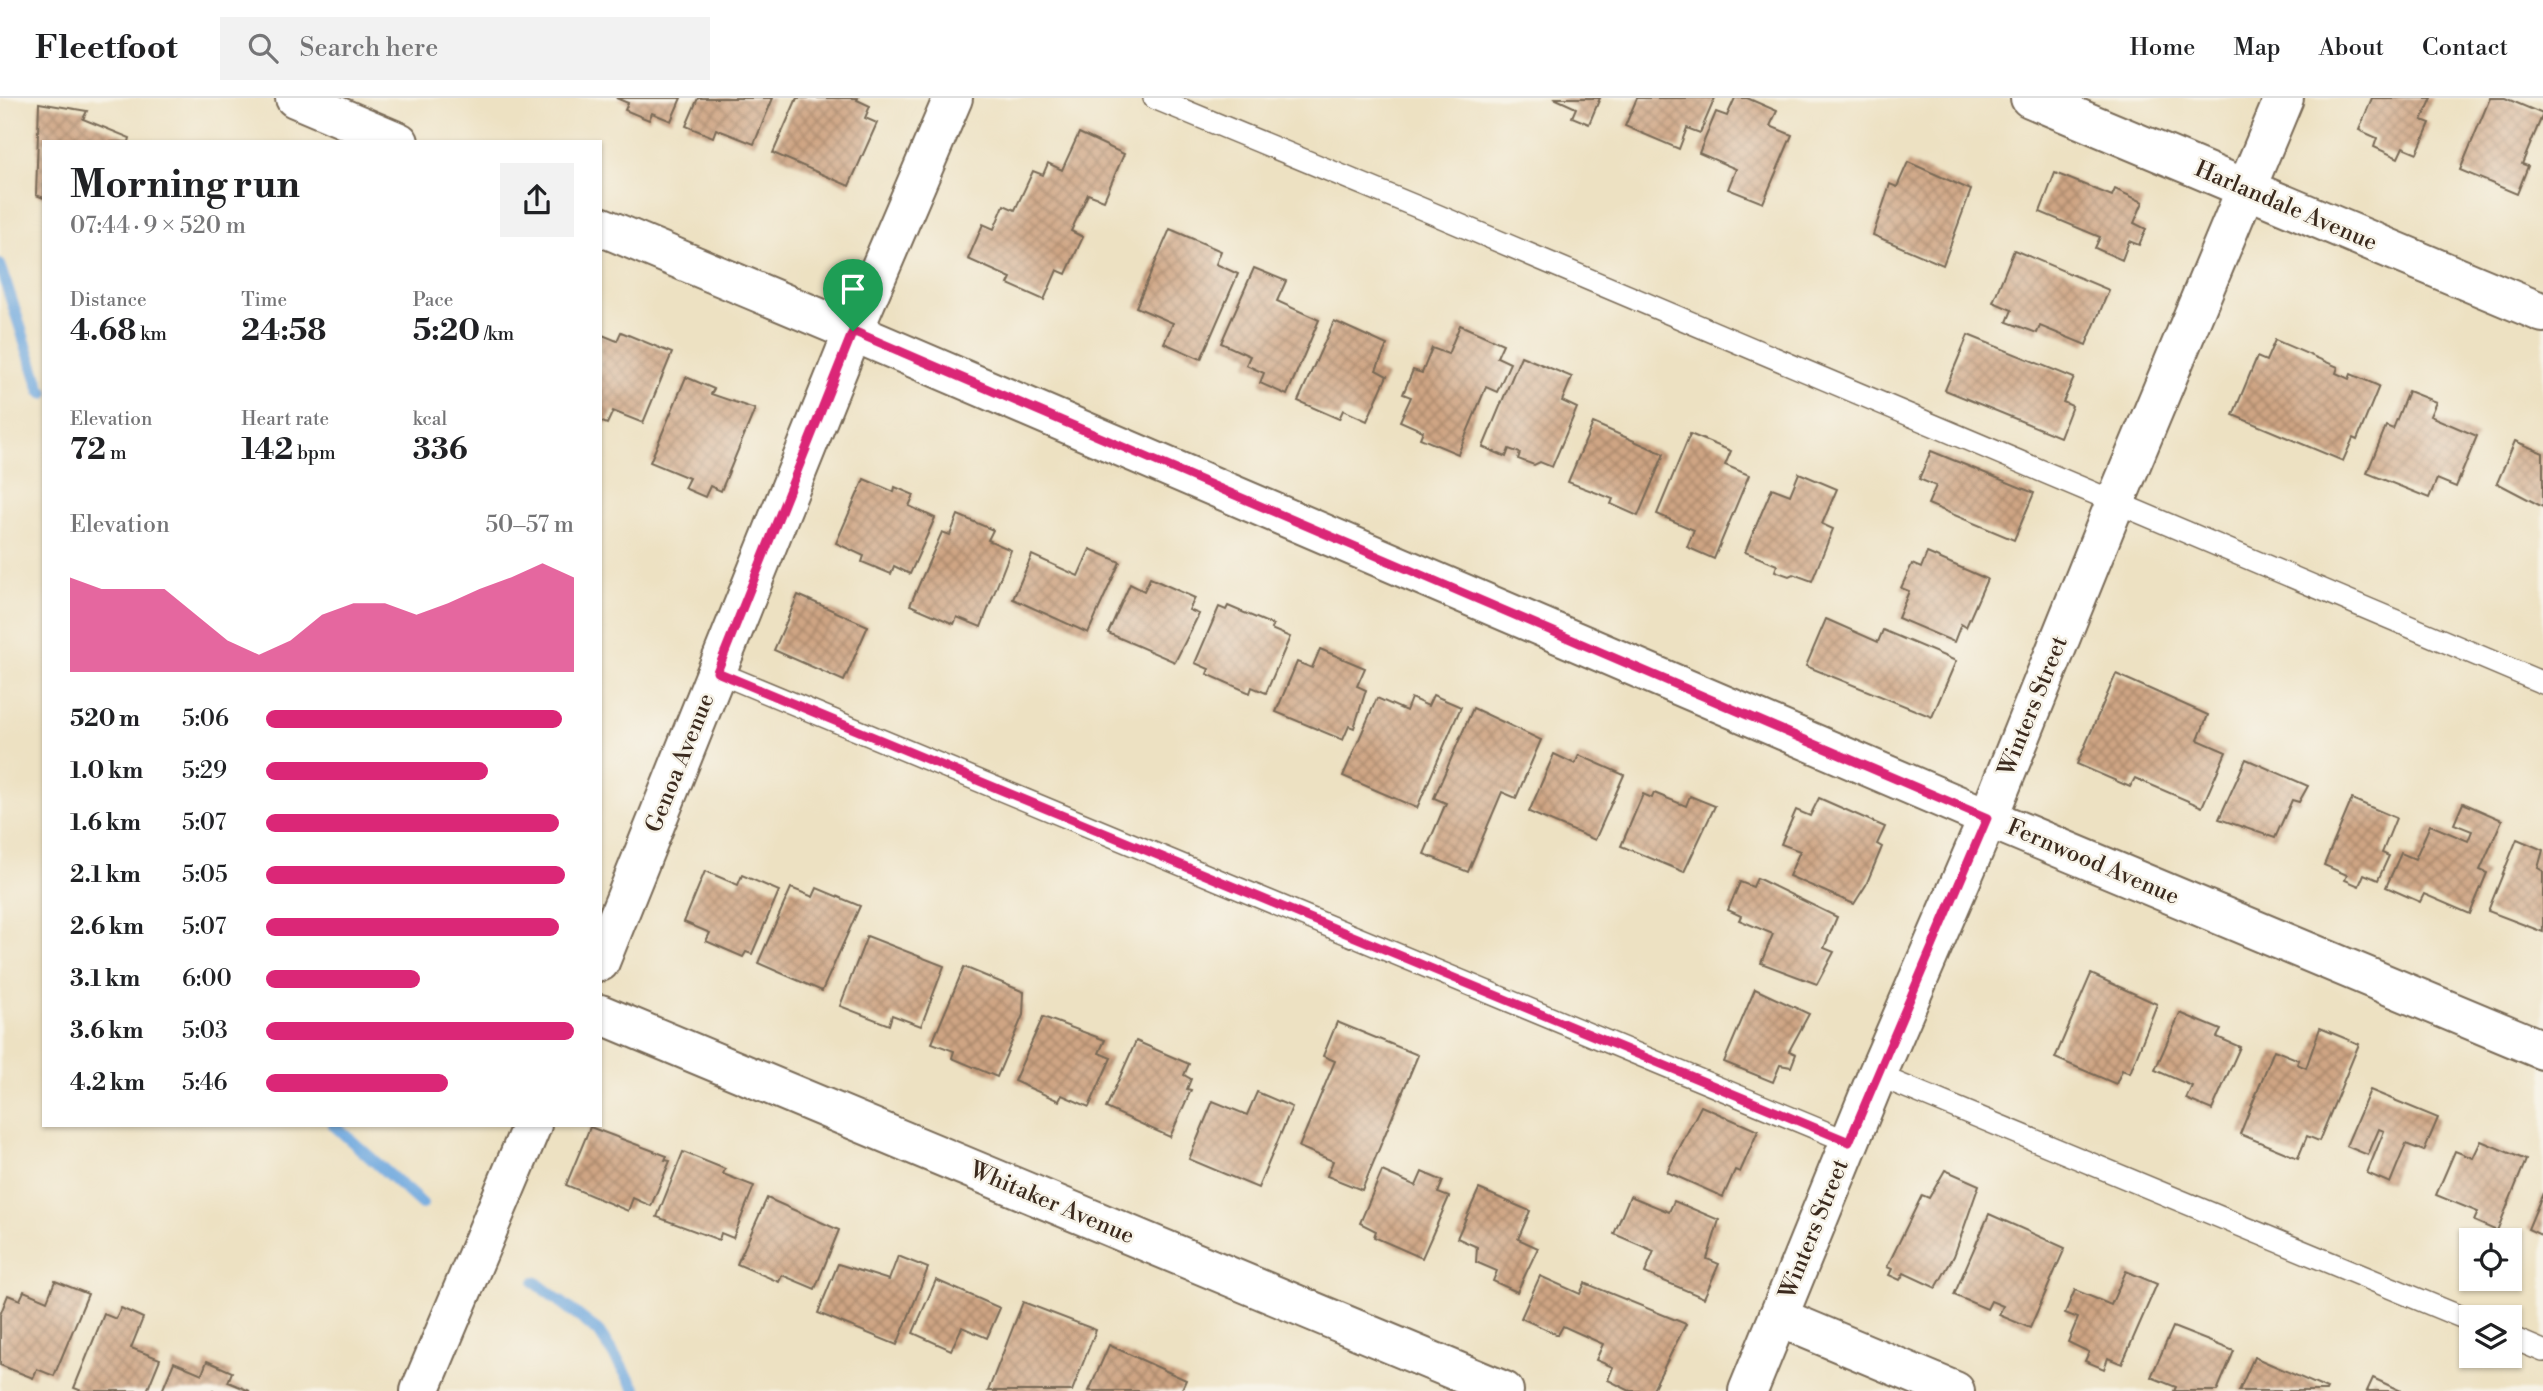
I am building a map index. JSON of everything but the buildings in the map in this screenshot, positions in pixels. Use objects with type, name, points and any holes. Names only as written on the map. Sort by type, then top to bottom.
[{"type":"street","points":[[295,98],[394,140]]},
{"type":"street","name":"Genoa Avenue","points":[[602,957],[853,331],[953,98]]},
{"type":"street","name":"Harlandale Avenue","points":[[2030,98],[2543,313]]},
{"type":"street","name":"Winters Street","points":[[1748,1391],[2284,98]]},
{"type":"street","name":"Fernwood Avenue","points":[[602,227],[853,331],[1987,818],[2543,1050]]},
{"type":"street","name":"Whitaker Avenue","points":[[602,1015],[1504,1391]]},
{"type":"street","points":[[420,1391],[531,1127]]},
{"type":"street","points":[[1779,1317],[1955,1391]]},
{"type":"lane","points":[[1154,98],[2543,683]]},
{"type":"lane","points":[[717,672],[1849,1142]]},
{"type":"lane","points":[[1877,1075],[2459,1316]]},
{"type":"lane","points":[[2522,1342],[2543,1351]]},
{"type":"waterway","points":[[0,265],[42,392]]},
{"type":"waterway","points":[[336,1127],[422,1204]]},
{"type":"waterway","points":[[535,1282],[599,1332],[637,1391]]},
{"type":"route","points":[[853,331],[1987,818],[1849,1142],[717,672],[853,331]]}]
